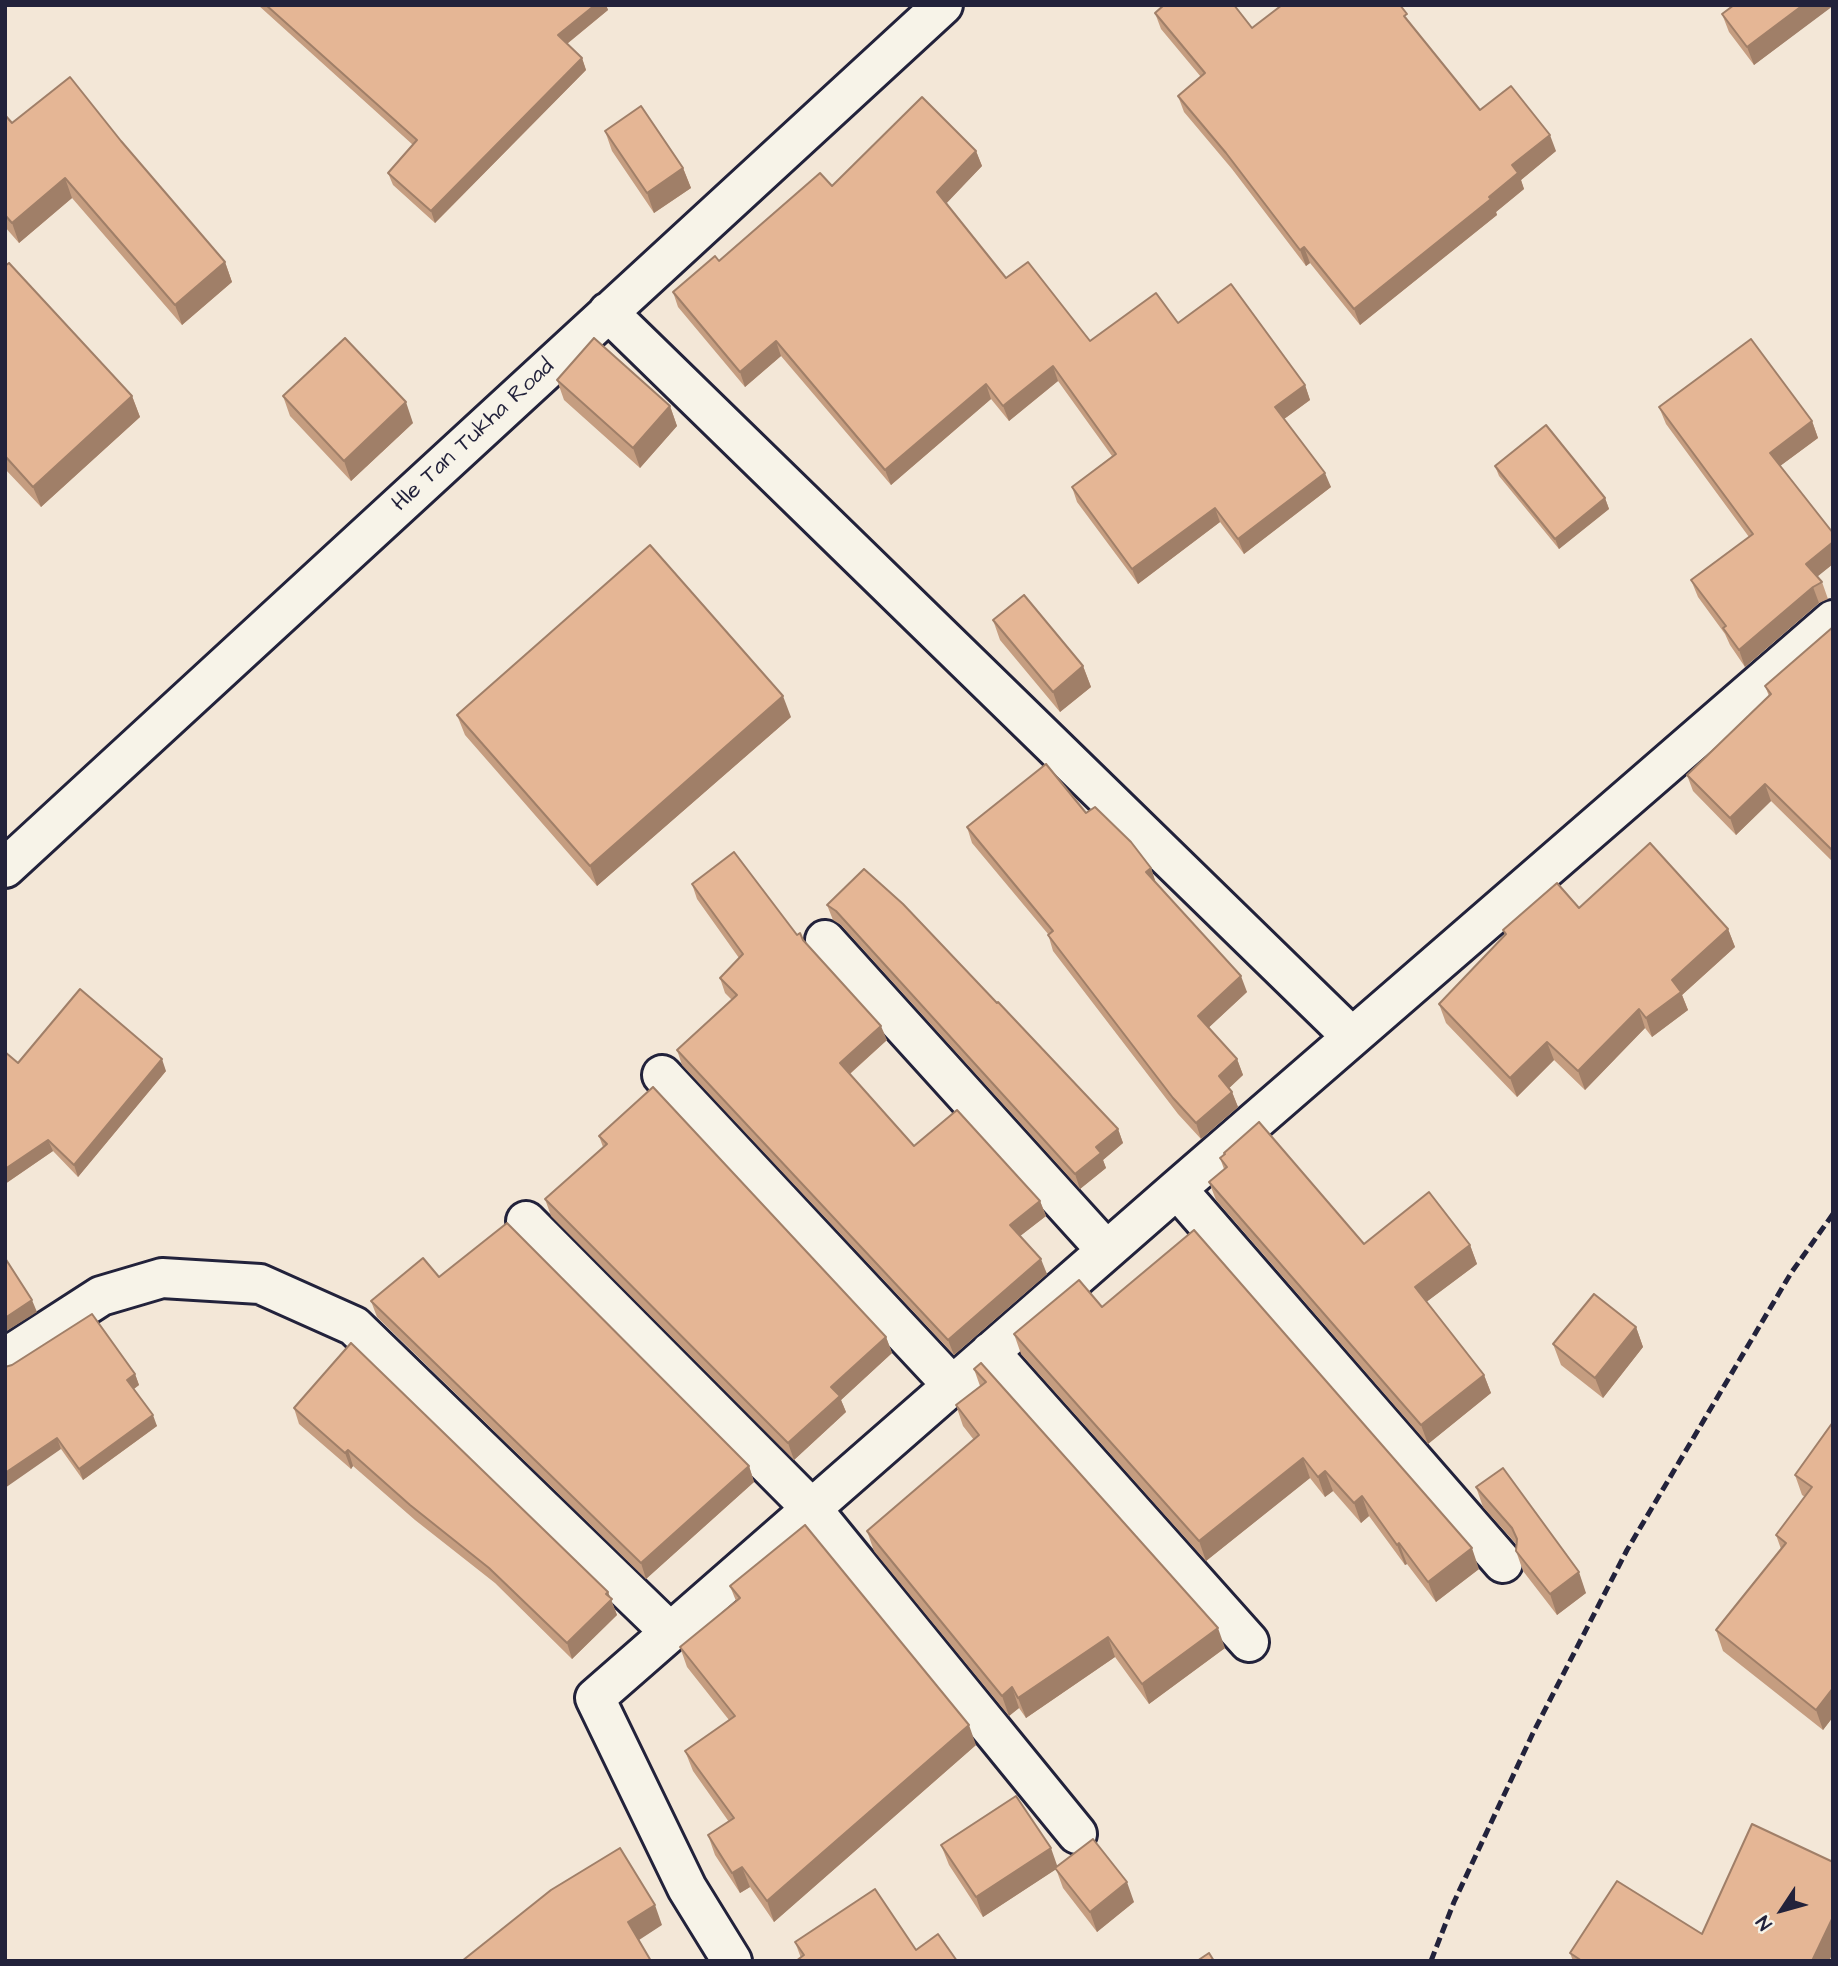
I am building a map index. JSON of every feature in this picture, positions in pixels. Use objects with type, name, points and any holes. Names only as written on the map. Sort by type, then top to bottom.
[{"type":"street","name":"Hle Tan Tukha Road","points":[[5,868],[943,5]]},
{"type":"street","points":[[608,312],[1352,1037]]},
{"type":"street","points":[[732,1961],[687,1888],[595,1698],[1106,1250],[1833,620]]},
{"type":"street","points":[[825,940],[1106,1250]]},
{"type":"street","points":[[662,1075],[952,1385]]},
{"type":"street","points":[[1177,1189],[1503,1563]]},
{"type":"street","points":[[526,1221],[811,1509],[1077,1834]]},
{"type":"street","points":[[5,1358],[102,1296],[162,1278],[260,1284],[354,1326],[670,1632]]},
{"type":"street","points":[[990,1352],[1249,1642]]},
{"type":"building","points":[[266,5],[595,5],[558,35],[582,58],[431,211],[388,173],[417,140]]},
{"type":"building","points":[[1164,5],[1234,5],[1252,28],[1282,5],[1400,5],[1407,14],[1404,16],[1480,110],[1511,86],[1550,135],[1512,165],[1518,173],[1489,197],[1491,199],[1354,309],[1304,247],[1300,250],[1226,153],[1178,96],[1205,73],[1155,13]]},
{"type":"building","points":[[1734,5],[1803,5],[1747,47],[1722,14]]},
{"type":"building","points":[[70,77],[225,262],[175,305],[65,178],[12,223],[5,215],[5,115],[12,123]]},
{"type":"building","points":[[922,97],[976,151],[937,192],[1006,278],[1028,262],[1090,341],[1156,293],[1178,323],[1231,284],[1305,385],[1275,407],[1325,473],[1238,539],[1215,508],[1132,569],[1072,487],[1116,454],[1053,366],[1003,406],[986,384],[885,470],[776,341],[740,372],[673,292],[715,256],[719,261],[820,173],[832,186]]},
{"type":"building","points":[[641,106],[683,168],[647,193],[605,131]]},
{"type":"building","points":[[9,263],[132,396],[33,487],[5,456],[5,266]]},
{"type":"building","points":[[345,338],[406,402],[344,461],[283,396]]},
{"type":"building","points":[[594,338],[670,406],[633,448],[557,380]]},
{"type":"building","points":[[1751,339],[1812,421],[1770,453],[1833,533],[1833,542],[1806,564],[1822,582],[1739,650],[1723,628],[1726,626],[1691,580],[1753,534],[1659,407]]},
{"type":"building","points":[[1546,425],[1605,498],[1555,539],[1495,466]]},
{"type":"building","points":[[650,545],[783,696],[590,866],[457,715]]},
{"type":"building","points":[[1024,595],[1083,666],[1053,692],[993,620]]},
{"type":"building","points":[[1833,627],[1833,851],[1765,784],[1730,818],[1687,775],[1771,694],[1765,686]]},
{"type":"building","points":[[1046,764],[1086,813],[1095,807],[1131,842],[1151,868],[1146,872],[1241,976],[1198,1016],[1237,1059],[1219,1076],[1232,1092],[1196,1123],[1173,1098],[1048,935],[1053,931],[967,827]]},
{"type":"building","points":[[1650,843],[1728,929],[1672,980],[1681,992],[1646,1018],[1639,1009],[1578,1071],[1547,1042],[1510,1078],[1439,1004],[1506,934],[1503,930],[1557,883],[1579,908]]},
{"type":"building","points":[[734,852],[797,935],[800,933],[803,940],[881,1026],[840,1063],[914,1146],[957,1110],[1040,1201],[1010,1225],[1041,1259],[948,1340],[677,1050],[737,995],[720,978],[743,954],[692,884]]},
{"type":"building","points":[[864,869],[903,904],[1118,1129],[1096,1147],[1101,1153],[1075,1174],[836,911],[827,905]]},
{"type":"building","points":[[80,989],[162,1059],[74,1165],[48,1140],[5,1169],[5,1052],[18,1063]]},
{"type":"building","points":[[653,1087],[886,1337],[831,1387],[840,1396],[788,1443],[545,1199],[607,1144],[599,1136]]},
{"type":"building","points":[[1259,1122],[1364,1244],[1429,1192],[1470,1245],[1415,1287],[1484,1375],[1421,1425],[1209,1182],[1227,1167],[1220,1158],[1224,1153]]},
{"type":"building","points":[[507,1223],[749,1466],[641,1563],[371,1301],[423,1258],[439,1277]]},
{"type":"building","points":[[1194,1230],[1472,1548],[1428,1582],[1362,1496],[1354,1503],[1325,1471],[1318,1477],[1303,1458],[1199,1541],[1014,1334],[1079,1280],[1102,1307]]},
{"type":"building","points":[[5,1258],[32,1300],[5,1318]]},
{"type":"building","points":[[1594,1294],[1636,1327],[1595,1378],[1553,1344]]},
{"type":"building","points":[[92,1314],[135,1374],[127,1380],[153,1415],[79,1469],[57,1438],[5,1473],[5,1367]]},
{"type":"building","points":[[351,1343],[608,1592],[606,1594],[612,1599],[567,1643],[489,1568],[410,1505],[348,1450],[345,1453],[294,1408]]},
{"type":"building","points":[[981,1363],[1218,1628],[1142,1684],[1108,1637],[1018,1698],[1012,1687],[1002,1696],[867,1531],[979,1435],[956,1405],[986,1382],[974,1369]]},
{"type":"building","points":[[1833,1422],[1833,1688],[1816,1710],[1716,1630],[1786,1543],[1776,1535],[1812,1487],[1795,1475]]},
{"type":"building","points":[[1503,1468],[1579,1572],[1550,1594],[1516,1551],[1517,1539],[1512,1528],[1476,1487]]},
{"type":"building","points":[[805,1525],[969,1725],[767,1901],[742,1867],[732,1873],[708,1835],[734,1818],[685,1751],[735,1716],[680,1647],[740,1598],[730,1586]]},
{"type":"building","points":[[1016,1796],[1051,1848],[976,1897],[941,1845]]},
{"type":"building","points":[[1752,1824],[1833,1862],[1833,1917],[1812,1961],[1582,1961],[1570,1953],[1617,1881],[1702,1934]]},
{"type":"building","points":[[1093,1839],[1127,1882],[1090,1912],[1055,1868]]},
{"type":"building","points":[[620,1848],[655,1905],[628,1922],[651,1961],[462,1961],[551,1890]]},
{"type":"building","points":[[875,1889],[916,1950],[938,1934],[957,1961],[796,1961],[804,1955],[795,1942]]},
{"type":"building","points":[[1209,1953],[1214,1961],[1197,1961]]},
{"type":"railway","points":[[1431,1961],[1454,1902],[1533,1733],[1627,1550],[1791,1273],[1833,1214]]}]
